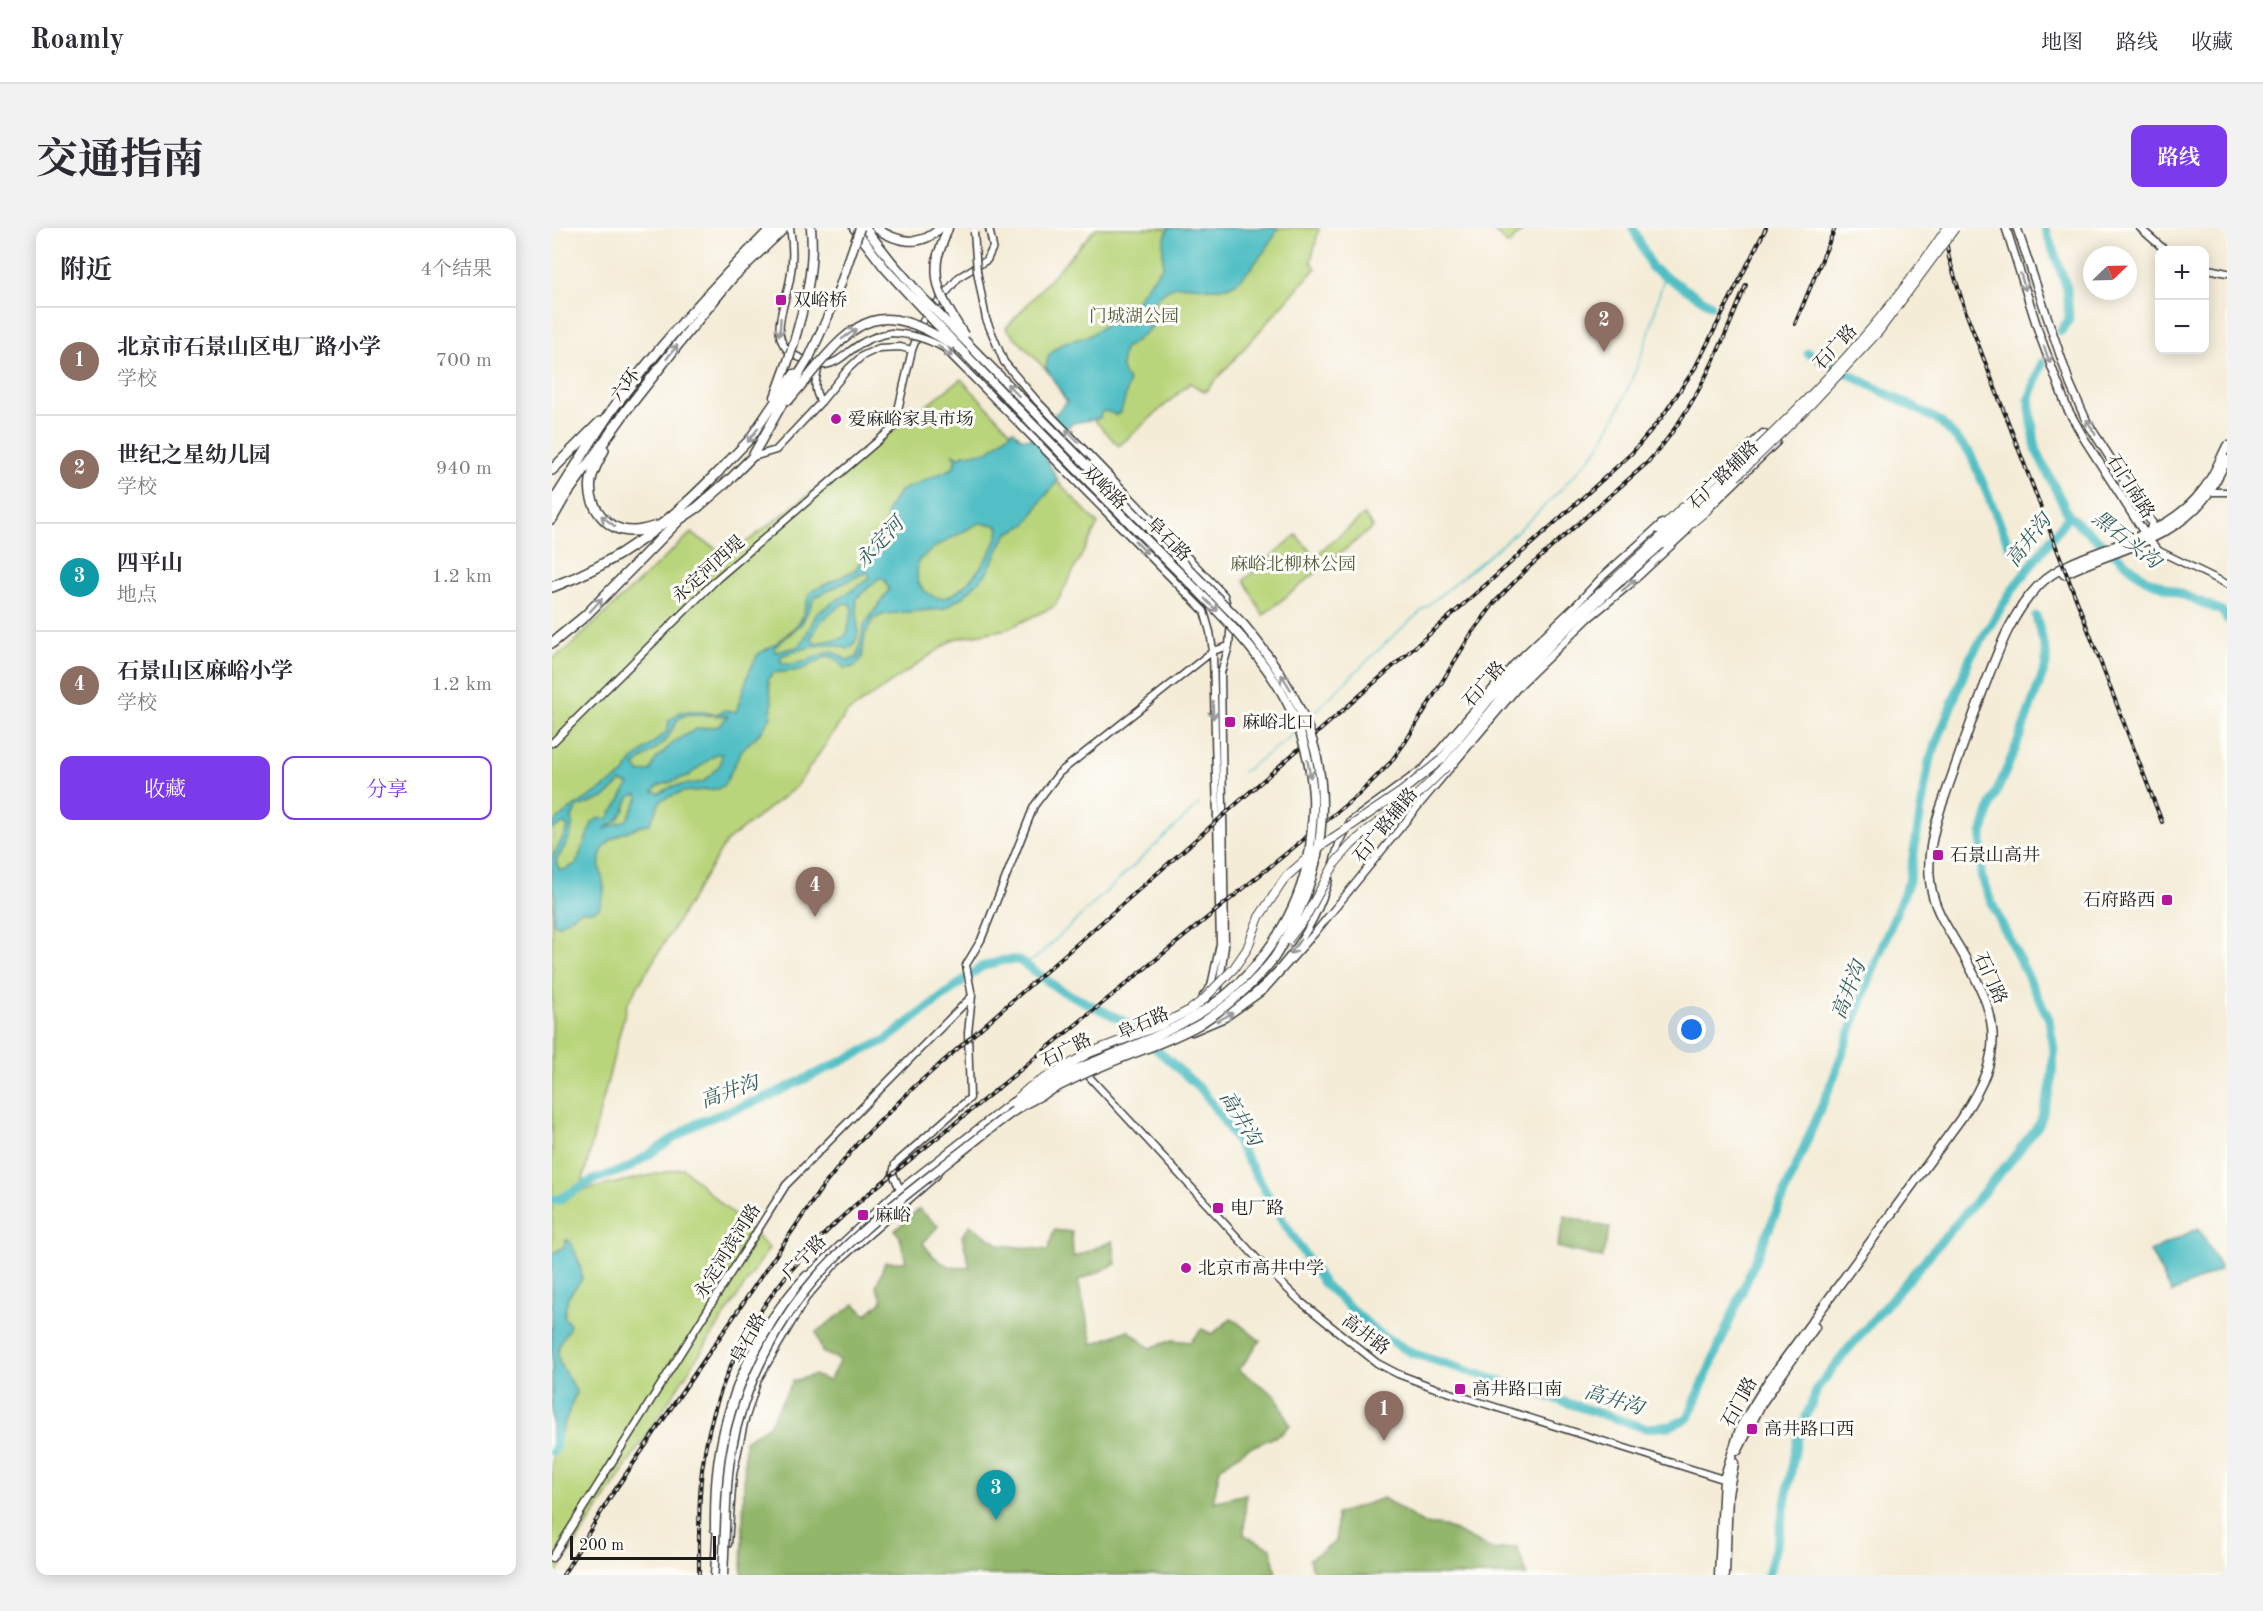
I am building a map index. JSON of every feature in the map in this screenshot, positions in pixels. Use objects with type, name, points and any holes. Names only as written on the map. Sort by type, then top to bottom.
[{"type":"highway","points":[[730,275],[772,228]]},
{"type":"highway","points":[[730,275],[784,228]]},
{"type":"highway","points":[[552,593],[612,565],[698,507],[752,457],[771,416],[810,284],[813,261],[811,228]]},
{"type":"highway","points":[[832,302],[854,228]]},
{"type":"highway","name":"双峪路","points":[[854,228],[962,351],[1067,459]]},
{"type":"highway","points":[[771,416],[802,372],[806,357],[832,302],[860,228]]},
{"type":"highway","name":"双峪路","points":[[865,228],[887,264],[1084,462]]},
{"type":"highway","points":[[876,228],[900,241],[914,242],[927,238],[940,228]]},
{"type":"highway","points":[[948,228],[935,266],[937,287],[972,348]]},
{"type":"highway","name":"六环","points":[[552,504],[614,408],[679,327],[730,275]]},
{"type":"highway","name":"六环","points":[[552,519],[564,498],[628,408],[730,275]]},
{"type":"highway","points":[[552,587],[609,561],[641,542],[688,503],[771,416],[802,372],[841,339],[866,323],[894,319],[921,326],[962,351]]},
{"type":"highway","points":[[552,471],[614,408]]},
{"type":"highway","points":[[628,408],[596,465],[591,480],[591,496],[599,514],[609,524],[619,529],[634,531],[662,524]]},
{"type":"highway","name":"石门路","points":[[2206,492],[2227,446]]},
{"type":"highway","points":[[1067,459],[1112,518]]},
{"type":"highway","name":"阜石路","points":[[713,1575],[721,1472],[730,1421],[746,1375],[770,1328],[810,1275],[892,1197],[1012,1103],[1044,1084],[1163,1034],[1192,1019],[1236,986],[1262,959],[1280,931],[1302,884],[1310,850],[1314,799],[1310,766],[1302,736],[1285,697],[1266,667],[1236,630],[1067,459]]},
{"type":"highway","name":"石门路","points":[[1719,1575],[1727,1480],[1748,1426],[1774,1384],[1962,1124],[1992,1074],[1997,1052],[1998,1031],[1995,1013],[1986,989],[1948,922],[1938,899],[1934,875],[1935,845],[1955,781],[2001,655],[2019,617],[2051,581],[2096,556],[2148,535],[2174,518],[2206,492],[2227,460]]},
{"type":"highway","points":[[1084,462],[1127,494]]},
{"type":"highway","name":"阜石路","points":[[725,1575],[729,1472],[738,1422],[754,1378],[777,1333],[813,1281],[832,1260],[897,1202],[1020,1107],[1098,1067],[1197,1026],[1237,997],[1276,956],[1303,906],[1317,858],[1322,795],[1317,759],[1310,733],[1293,693],[1274,662],[1244,625],[1084,462]]},
{"type":"highway","points":[[552,643],[585,616],[680,519]]},
{"type":"highway","name":"石门路","points":[[1725,1575],[1727,1480]]},
{"type":"main road","name":"石广路","points":[[1012,1103],[1030,1087],[1089,1053],[1161,1025],[1190,1010],[1203,1000],[1234,968],[1247,949],[1259,917],[1286,877],[1321,846],[1444,764],[1488,701],[1527,659],[1592,598],[1734,474],[1870,331],[1947,228]]},
{"type":"main road","name":"石广路","points":[[1276,956],[1305,918],[1335,863],[1351,845],[1416,796],[1557,638],[1810,405],[1879,331],[1954,228]]},
{"type":"main road","name":"石门南路","points":[[2006,228],[2040,336],[2067,408],[2085,440],[2148,535]]},
{"type":"main road","name":"石门南路","points":[[2018,228],[2061,358],[2087,422],[2152,523],[2148,535]]},
{"type":"main road","points":[[1592,598],[1682,508]]},
{"type":"main road","points":[[1629,573],[1674,539],[1707,510]]},
{"type":"street","points":[[790,228],[792,257],[790,278],[779,326],[780,341],[795,357],[820,366],[816,377],[815,392],[821,402]]},
{"type":"street","points":[[752,457],[776,450],[862,356],[879,348],[900,347],[912,350],[924,321],[959,277],[987,260],[993,247],[989,228]]},
{"type":"street","points":[[2143,229],[2161,246]]},
{"type":"street","points":[[974,230],[977,272],[986,319],[1004,362],[1037,401],[1224,594],[1231,620],[1229,646],[1221,673],[1225,946],[1221,986],[1212,1005],[1192,1027],[1171,1040],[1086,1074]]},
{"type":"street","points":[[2209,269],[2227,273]]},
{"type":"street","name":"双峪路","points":[[820,366],[837,361],[862,343],[877,336],[891,333],[918,336],[944,348],[1204,611],[1213,651],[1220,944],[1211,986],[1180,1017],[1077,1062]]},
{"type":"street","name":"永定河西堤","points":[[552,743],[718,578],[894,427],[912,350]]},
{"type":"street","name":"石广路辅路","points":[[1171,1040],[1212,1024],[1245,1005],[1278,976],[1519,687],[1589,618],[1675,543],[1778,442],[1763,432],[1682,508],[1627,554],[1529,648],[1488,691],[1424,768],[1351,821],[1339,844],[1324,895],[1312,921],[1284,963],[1256,994],[1221,1016],[1216,1014],[1212,1005]]},
{"type":"street","points":[[2206,492],[2227,492]]},
{"type":"street","points":[[2148,535],[2159,550],[2227,584]]},
{"type":"street","points":[[900,1189],[893,1174],[895,1164],[970,1098],[968,1033],[972,996],[966,965],[981,940],[1035,806],[1059,773],[1213,651],[1229,646]]},
{"type":"street","points":[[1312,921],[1320,927]]},
{"type":"street","name":"永定河滨河路","points":[[552,1558],[786,1185],[972,996]]},
{"type":"street","name":"高井路","points":[[1077,1062],[1275,1277],[1340,1335],[1377,1363],[1435,1388],[1727,1480]]},
{"type":"street","name":"广宁路","points":[[713,1575],[716,1473],[725,1420],[739,1376],[765,1328],[792,1289],[823,1257],[900,1189],[1000,1108],[1077,1062]]},
{"type":"street","name":"广宁路","points":[[725,1575],[733,1474],[744,1423],[758,1379],[806,1298],[835,1264],[970,1147],[1017,1111],[1054,1088],[1086,1074]]},
{"type":"green space","name":"门城湖公园","points":[[1096,228],[1319,228],[1311,262],[1316,268],[1205,392],[1190,383],[1119,446],[1006,328]]},
{"type":"green space","points":[[1491,228],[1525,228],[1508,245]]},
{"type":"green space","points":[[961,379],[1098,524],[1055,606],[1007,629],[954,639],[847,713],[796,787],[726,842],[627,1004],[580,1191],[683,1168],[769,1248],[555,1575],[552,1575],[552,659],[567,649],[691,533],[728,556]]},
{"type":"green space","name":"麻峪北柳林公园","points":[[1364,515],[1373,527],[1263,615],[1244,580],[1296,535],[1315,556]]},
{"type":"green space","points":[[919,1209],[938,1226],[923,1243],[937,1259],[948,1266],[970,1267],[962,1236],[970,1225],[1000,1245],[1048,1250],[1054,1230],[1072,1232],[1073,1257],[1113,1241],[1116,1264],[1078,1281],[1093,1344],[1128,1330],[1150,1348],[1173,1340],[1190,1342],[1202,1329],[1212,1334],[1232,1318],[1260,1341],[1239,1370],[1276,1396],[1290,1425],[1281,1434],[1247,1449],[1220,1468],[1213,1502],[1246,1494],[1244,1535],[1271,1548],[1276,1575],[742,1575],[745,1441],[769,1425],[793,1381],[814,1375],[829,1381],[840,1360],[822,1352],[816,1332],[855,1304],[866,1315],[883,1300],[876,1287],[885,1262],[906,1262],[900,1237],[895,1230]]},
{"type":"green space","points":[[1565,1216],[1610,1228],[1602,1258],[1557,1247]]},
{"type":"green space","points":[[1383,1498],[1424,1524],[1445,1526],[1493,1550],[1517,1547],[1527,1575],[1314,1575],[1309,1559],[1336,1542],[1337,1514]]},
{"type":"water","name":"永定河","points":[[1168,228],[1278,228],[1258,260],[1244,276],[1232,285],[1211,288],[1182,285],[1164,292],[1155,301],[1150,314],[1152,327],[1125,347],[1123,351],[1122,369],[1129,381],[1120,412],[1118,415],[1104,411],[1100,418],[1073,423],[1042,449],[1058,481],[1042,500],[1027,524],[1007,534],[986,574],[964,596],[943,609],[885,614],[873,619],[865,635],[862,658],[855,667],[844,668],[833,657],[827,656],[801,670],[773,673],[768,679],[772,703],[771,716],[762,731],[742,750],[725,784],[718,789],[682,792],[661,800],[650,823],[615,837],[603,849],[600,858],[604,888],[599,908],[592,911],[581,911],[559,925],[555,924],[553,921],[555,897],[552,884],[552,858],[568,828],[563,824],[552,829],[552,824],[569,810],[623,775],[633,760],[667,731],[669,721],[680,712],[716,714],[725,710],[736,712],[749,672],[758,654],[774,645],[801,620],[812,591],[855,570],[871,542],[884,536],[888,509],[900,491],[955,467],[956,460],[953,454],[960,457],[963,454],[988,452],[1013,430],[1021,438],[1031,439],[1067,402],[1046,368],[1048,356],[1062,343],[1089,336],[1136,303],[1163,266],[1163,245]],"holes":[[[979,523],[996,525],[999,528],[993,547],[980,568],[964,586],[947,597],[935,597],[922,588],[917,578],[918,561],[935,547]],[[866,572],[869,574],[869,579],[817,613],[803,641],[797,647],[775,652],[774,648],[802,623],[815,597]],[[879,578],[884,579],[889,590],[864,625],[857,658],[847,660],[832,651],[799,663],[781,662],[781,656],[806,648],[831,645],[847,649],[853,645],[858,633],[857,598]],[[844,603],[850,604],[852,610],[847,634],[840,639],[814,643],[811,638],[821,621]],[[689,714],[728,716],[719,726],[696,729],[675,741],[656,759],[650,771],[640,773],[635,766],[665,741],[681,717]],[[716,754],[722,754],[720,765],[703,782],[673,786],[660,793],[653,792],[658,786],[688,776]],[[621,782],[629,784],[609,818],[597,819],[592,823],[576,864],[564,870],[559,869],[556,861],[568,840],[572,829],[572,817],[578,807],[604,798]],[[637,794],[639,797],[627,820],[604,829],[617,820],[624,811],[629,797]]]},
{"type":"water","points":[[2199,1228],[2221,1269],[2172,1293],[2150,1251]]},
{"type":"water","points":[[566,1240],[576,1253],[582,1279],[568,1297],[564,1317],[570,1325],[558,1353],[561,1365],[576,1392],[561,1433],[552,1450],[552,1253],[563,1248]]},
{"type":"waterway","points":[[1633,228],[1652,268],[1711,305]]},
{"type":"waterway","name":"高井沟","points":[[2045,228],[2067,288],[2069,319],[2061,331]]},
{"type":"waterway","points":[[1307,720],[1401,629],[1525,524],[1560,491],[1594,453],[1614,419],[1633,376],[1649,333],[1665,276]]},
{"type":"waterway","points":[[1808,353],[1940,421],[1970,453],[2011,550]]},
{"type":"waterway","name":"高井沟","points":[[552,1199],[558,1200],[593,1180],[628,1168],[697,1123],[767,1097],[886,1040],[981,967],[1004,960],[1019,960],[1060,990],[1126,1022],[1202,1090],[1229,1128],[1281,1218],[1323,1283],[1378,1333],[1412,1353],[1645,1428],[1671,1426],[1688,1418],[1832,1082],[1872,972],[1909,881],[1929,762],[1970,658],[2012,590],[2069,516],[2036,450],[2029,400],[2042,363]]},
{"type":"waterway","name":"黑石头沟","points":[[2069,516],[2145,579],[2222,611],[2227,619]]},
{"type":"waterway","points":[[1768,1575],[1779,1535],[1797,1440],[1818,1387],[2013,1158],[2040,1123],[2051,1086],[2054,1051],[2049,1019],[1992,904],[1981,875],[1982,834],[1991,805],[2014,752],[2046,665],[2046,652],[2036,616]]},
{"type":"waterway","points":[[1243,772],[1295,732]]},
{"type":"waterway","points":[[1025,964],[1036,958],[1199,804]]},
{"type":"waterway","name":"高井沟","points":[[552,1451],[555,1449],[557,1430]]},
{"type":"railway","points":[[563,1575],[611,1496],[821,1189],[857,1144],[914,1087],[1498,574],[1632,453],[1662,417],[1695,368],[1766,228]]},
{"type":"railway","points":[[1795,324],[1835,228]]},
{"type":"railway","points":[[1944,228],[1949,258],[1965,310],[2162,822]]},
{"type":"railway","points":[[699,1575],[701,1483],[710,1427],[722,1388],[738,1350],[781,1283],[836,1222],[868,1194],[1358,795],[1390,763],[1406,741],[1470,636],[1495,602],[1528,568],[1647,463],[1663,444],[1704,379],[1746,285]]},
{"type":"place","name":"双峪桥","points":[[781,300]]},
{"type":"place","name":"世纪之星幼儿园","points":[[1604,352]]},
{"type":"place","name":"爱麻峪家具市场","points":[[836,419]]},
{"type":"place","name":"麻峪北口","points":[[1230,722]]},
{"type":"place","name":"石景山高井","points":[[1938,855]]},
{"type":"place","name":"石府路西","points":[[2167,900]]},
{"type":"place","name":"石景山区麻峪小学","points":[[815,917]]},
{"type":"place","name":"电厂路","points":[[1218,1208]]},
{"type":"place","name":"麻峪","points":[[863,1215]]},
{"type":"place","name":"北京市高井中学","points":[[1186,1268]]},
{"type":"place","name":"高井路口南","points":[[1460,1389]]},
{"type":"place","name":"高井路口西","points":[[1752,1429]]},
{"type":"place","name":"北京市石景山区电厂路小学","points":[[1384,1441]]},
{"type":"place","name":"四平山","points":[[996,1520]]}]
